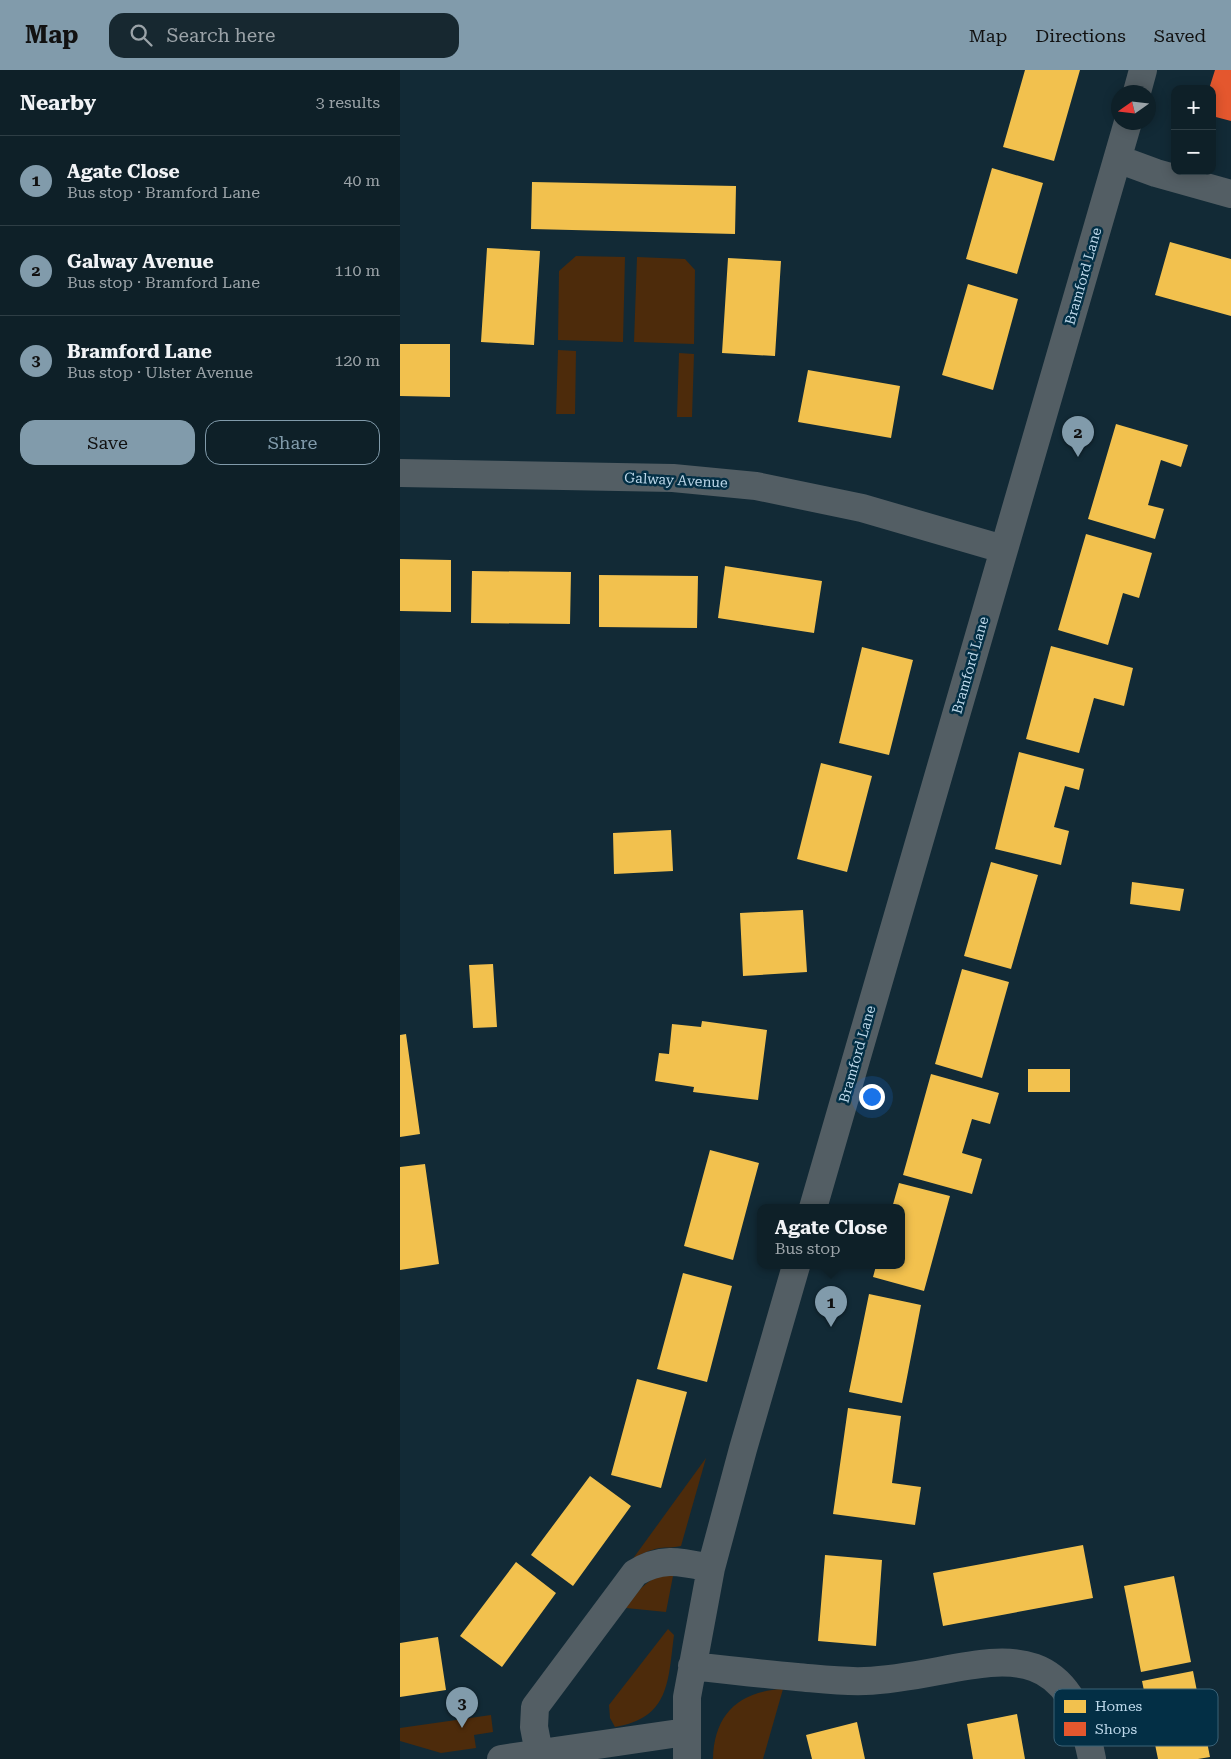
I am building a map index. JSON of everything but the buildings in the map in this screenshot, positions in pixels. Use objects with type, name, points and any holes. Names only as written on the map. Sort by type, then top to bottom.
[{"type":"street","points":[[1139,85],[1143,70]]},
{"type":"street","name":"Bramford Lane","points":[[814,1204],[1126,130]]},
{"type":"street","points":[[1118,159],[1231,194]]},
{"type":"street","name":"Galway Avenue","points":[[400,472],[673,478],[756,486],[862,508],[1004,549]]},
{"type":"street","points":[[687,1759],[687,1697],[711,1568],[795,1269]]},
{"type":"street","points":[[539,1753],[534,1727],[535,1707],[635,1574],[654,1564],[671,1561],[711,1568]]},
{"type":"street","points":[[692,1666],[858,1682],[884,1680],[986,1663],[1010,1662],[1033,1666],[1065,1689]]},
{"type":"street","points":[[501,1759],[686,1732]]},
{"type":"street","points":[[1090,1746],[1092,1759]]},
{"type":"shaded area","points":[[576,256],[625,257],[623,342],[558,340],[559,271]]},
{"type":"shaded area","points":[[637,257],[685,259],[695,270],[694,344],[634,342]]},
{"type":"shaded area","points":[[558,350],[576,351],[575,414],[556,414]]},
{"type":"shaded area","points":[[679,353],[694,354],[692,417],[677,417]]},
{"type":"shaded area","points":[[706,1458],[681,1546],[652,1550],[632,1560]]},
{"type":"shaded area","points":[[668,1572],[673,1576],[666,1612],[626,1608],[644,1586],[653,1579]]},
{"type":"shaded area","points":[[668,1629],[674,1635],[670,1668],[663,1695],[647,1715],[633,1722],[615,1727],[610,1718],[609,1705]]},
{"type":"shaded area","points":[[783,1689],[763,1759],[713,1759],[714,1743],[718,1729],[732,1708],[754,1694]]},
{"type":"shaded area","points":[[491,1715],[493,1732],[474,1735],[476,1748],[441,1753],[400,1741],[400,1728]]},
{"type":"place","name":"Galway Avenue","points":[[1078,457]]},
{"type":"place","name":"Agate Close","points":[[831,1327]]},
{"type":"place","name":"Bramford Lane","points":[[462,1728]]}]
